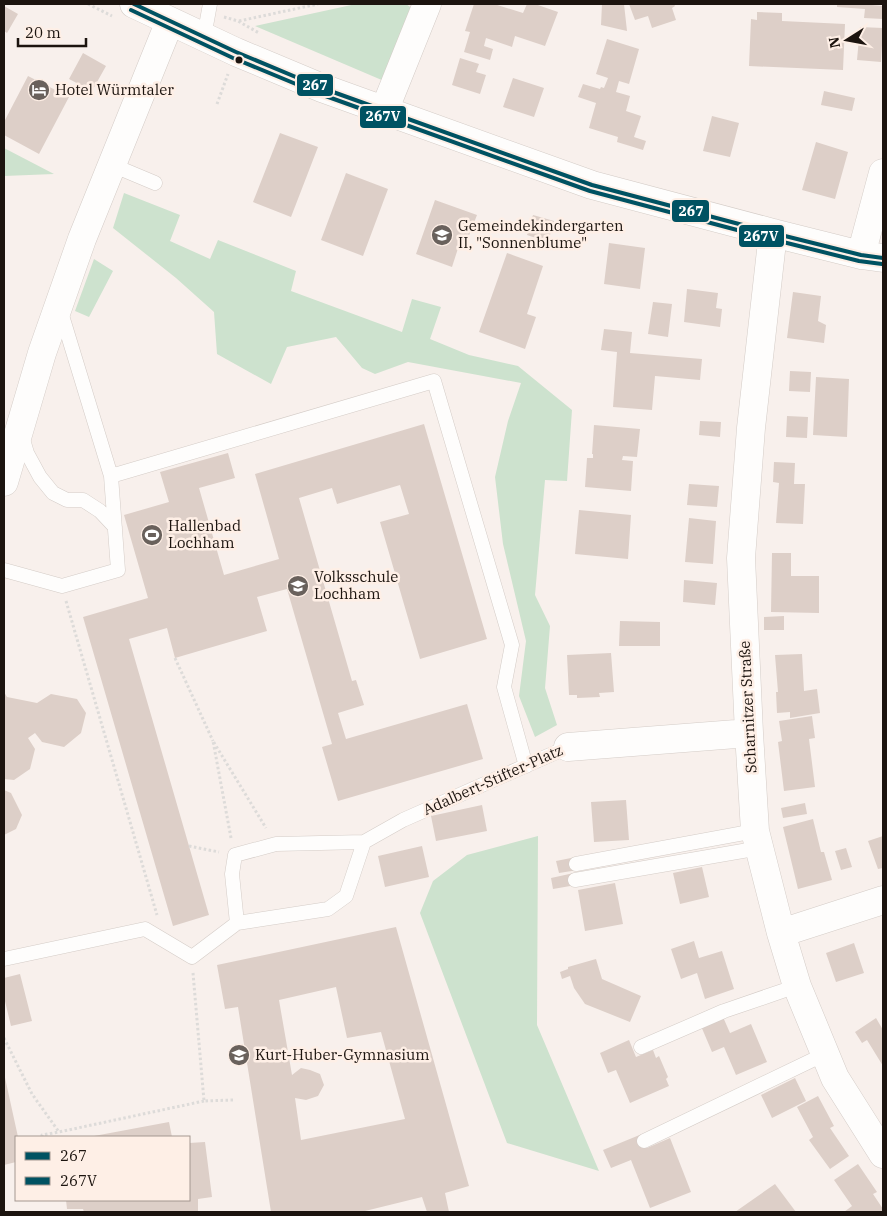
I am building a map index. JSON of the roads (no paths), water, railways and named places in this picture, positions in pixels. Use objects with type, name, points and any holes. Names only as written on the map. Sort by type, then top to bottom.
[{"type":"street","points":[[134,4],[170,21],[208,18],[236,52],[322,88],[592,185],[772,233],[872,257],[883,173]]},
{"type":"street","points":[[384,111],[427,4]]},
{"type":"street","points":[[4,482],[42,353],[82,239],[170,21]]},
{"type":"street","name":"Scharnitzer Straße","points":[[772,233],[750,428],[741,558],[749,734],[757,839],[797,986],[835,1078],[883,1154]]},
{"type":"street","name":"Adalbert-Stifter-Platz","points":[[568,747],[749,734]]},
{"type":"street","points":[[782,933],[883,900]]},
{"type":"lane","points":[[112,165],[155,183]]},
{"type":"lane","points":[[4,570],[62,586],[118,570],[111,476],[59,305]]},
{"type":"lane","points":[[111,476],[434,381],[512,645],[504,687],[526,766]]},
{"type":"lane","points":[[20,428],[27,453],[40,477],[53,493],[67,500],[83,500],[100,511],[115,527]]},
{"type":"lane","name":"Adalbert-Stifter-Platz","points":[[237,922],[232,874],[234,855],[276,844],[364,842],[403,820],[568,747]]},
{"type":"lane","points":[[576,864],[757,839]]},
{"type":"lane","points":[[575,880],[757,839]]},
{"type":"lane","points":[[4,959],[145,929],[192,958],[237,922],[328,909],[346,896],[364,842]]},
{"type":"lane","points":[[641,1047],[724,1011],[797,986]]},
{"type":"lane","points":[[644,1141],[825,1054]]},
{"type":"place","name":"Hotel Würmtaler","points":[[39,90]]},
{"type":"place","name":"Gemeindekindergarten II, \"Sonnenblume\"","points":[[442,235]]},
{"type":"place","name":"Hallenbad Lochham","points":[[152,535]]},
{"type":"place","name":"Volksschule Lochham","points":[[298,586]]},
{"type":"place","name":"Kurt-Huber-Gymnasium","points":[[239,1055]]}]
